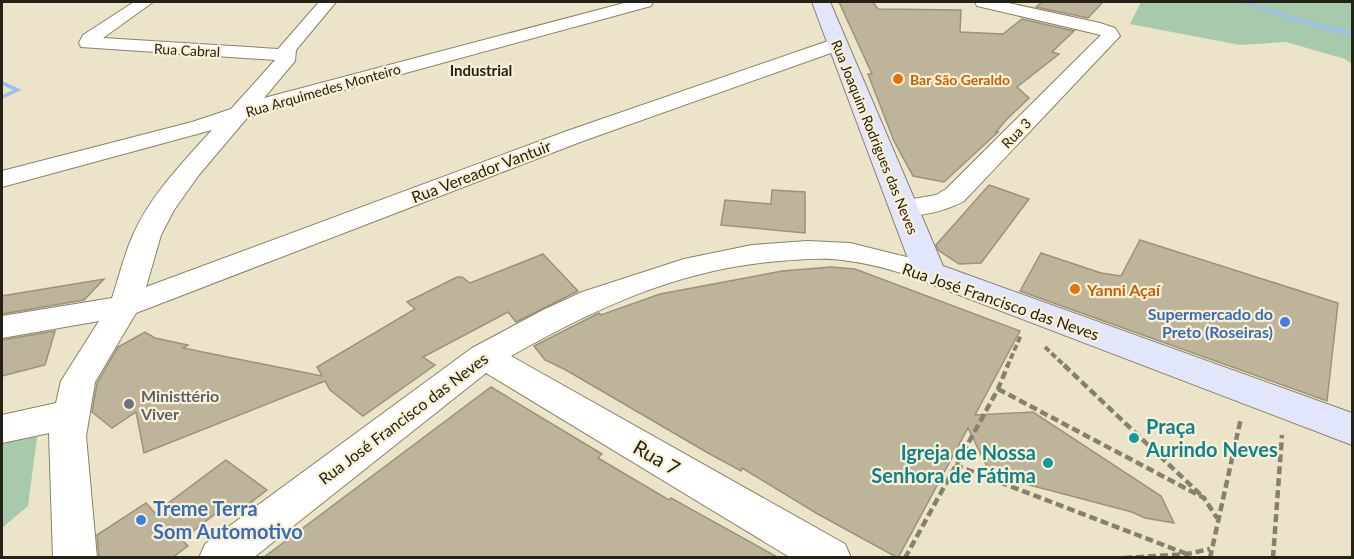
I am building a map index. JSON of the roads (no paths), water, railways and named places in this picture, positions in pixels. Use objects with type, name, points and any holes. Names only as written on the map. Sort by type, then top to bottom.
[{"type":"street","name":"Rua Cabral","points":[[145,2],[90,39],[88,43],[285,56]]},
{"type":"street","points":[[75,558],[67,436],[78,381],[125,306],[147,235],[161,209],[189,171],[285,61],[286,49],[328,2]]},
{"type":"street","name":"Rua Arquimedes Monteiro","points":[[2,179],[200,126],[273,102],[645,2]]},
{"type":"street","name":"Rua Joaquim Rodrigues das Neves","points":[[821,2],[929,272]]},
{"type":"street","name":"Rua 3","points":[[904,208],[943,202],[955,195],[1111,36],[1109,32],[982,2]]},
{"type":"street","name":"Rua Vereador Vantuir","points":[[2,327],[125,306],[575,136],[838,44]]},
{"type":"street","name":"Rua José Francisco das Neves","points":[[220,558],[484,356],[554,317],[613,291],[694,265],[740,256],[807,250],[850,252],[929,272],[1353,429]]},
{"type":"street","name":"Rua 7","points":[[484,356],[830,558]]},
{"type":"street","points":[[2,429],[71,414]]},
{"type":"waterway","points":[[1243,2],[1287,17],[1352,34]]},
{"type":"waterway","points":[[2,83],[18,90],[2,97]]},
{"type":"place","name":"Bar São Geraldo","points":[[898,79]]},
{"type":"place","name":"Yanni Açaí","points":[[1075,289]]},
{"type":"place","name":"Supermercado do Preto (Roseiras)","points":[[1285,322]]},
{"type":"place","name":"Ministtério Viver","points":[[129,404]]},
{"type":"place","name":"Praça Aurindo Neves","points":[[1134,438]]},
{"type":"place","name":"Igreja de Nossa Senhora de Fátima","points":[[1048,463]]},
{"type":"place","name":"Treme Terra Som Automotivo","points":[[141,520]]},
{"type":"district","name":"Industrial","points":[[481,70]]}]
